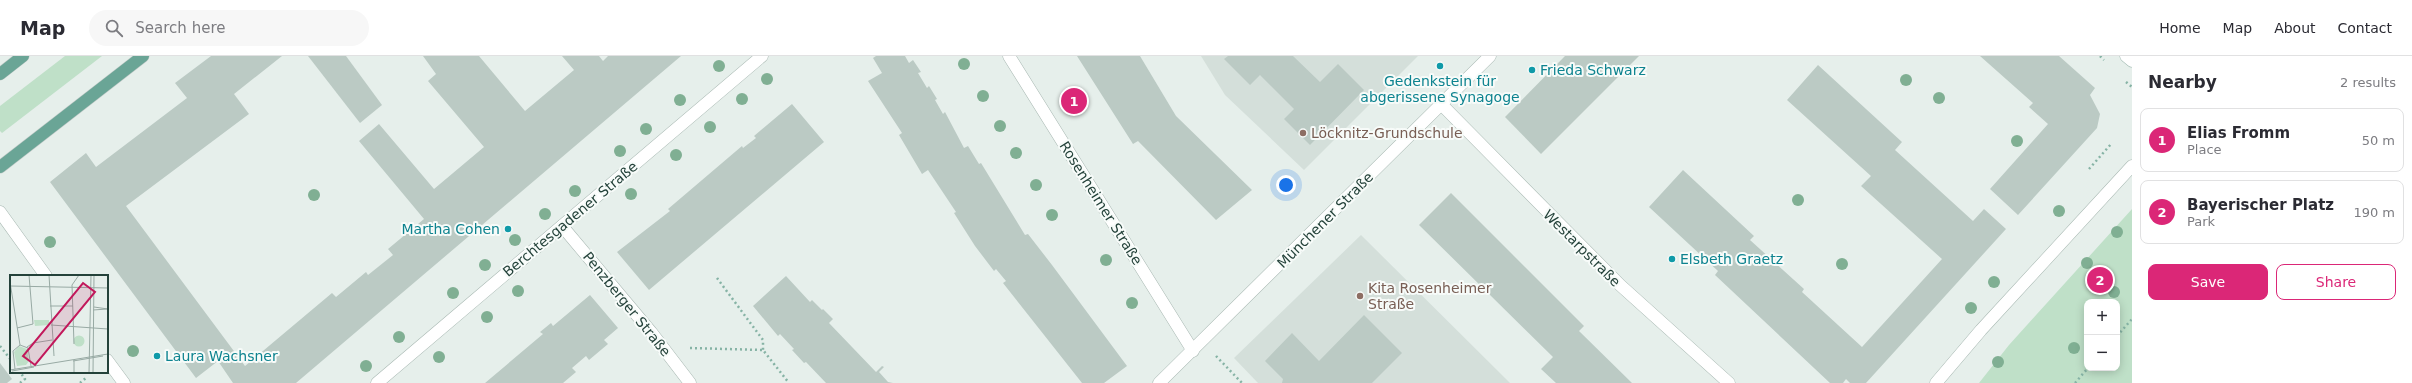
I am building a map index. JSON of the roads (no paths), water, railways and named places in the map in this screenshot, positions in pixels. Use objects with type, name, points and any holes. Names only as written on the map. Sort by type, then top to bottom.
[{"type":"main road","points":[[0,74],[23,56]]},
{"type":"main road","points":[[0,167],[143,56]]},
{"type":"street","name":"Berchtesgadener Straße","points":[[377,383],[762,56]]},
{"type":"street","name":"Rosenheimer Straße","points":[[1009,56],[1193,351]]},
{"type":"street","name":"Münchener Straße","points":[[1159,383],[1490,56]]},
{"type":"street","points":[[2126,56],[2132,61]]},
{"type":"street","name":"Westarpstraße","points":[[1442,105],[1620,286],[1729,383]]},
{"type":"street","points":[[1936,383],[1981,330],[2132,166]]},
{"type":"street","points":[[0,212],[45,275]]},
{"type":"street","name":"Penzberger Straße","points":[[562,226],[651,332],[690,383]]},
{"type":"street","points":[[108,361],[124,383]]},
{"type":"place","name":"Gedenkstein für abgerissene Synagoge","points":[[1440,66]]},
{"type":"place","name":"Frieda Schwarz","points":[[1532,70]]},
{"type":"place","name":"Elias Fromm","points":[[1074,101]]},
{"type":"place","name":"Löcknitz-Grundschule","points":[[1303,133]]},
{"type":"place","name":"Martha Cohen","points":[[508,229]]},
{"type":"place","name":"Elsbeth Graetz","points":[[1672,259]]},
{"type":"place","name":"Bayerischer Platz","points":[[2100,280]]},
{"type":"place","name":"Kita Rosenheimer Straße","points":[[1360,296]]},
{"type":"place","name":"Laura Wachsner","points":[[157,356]]}]
